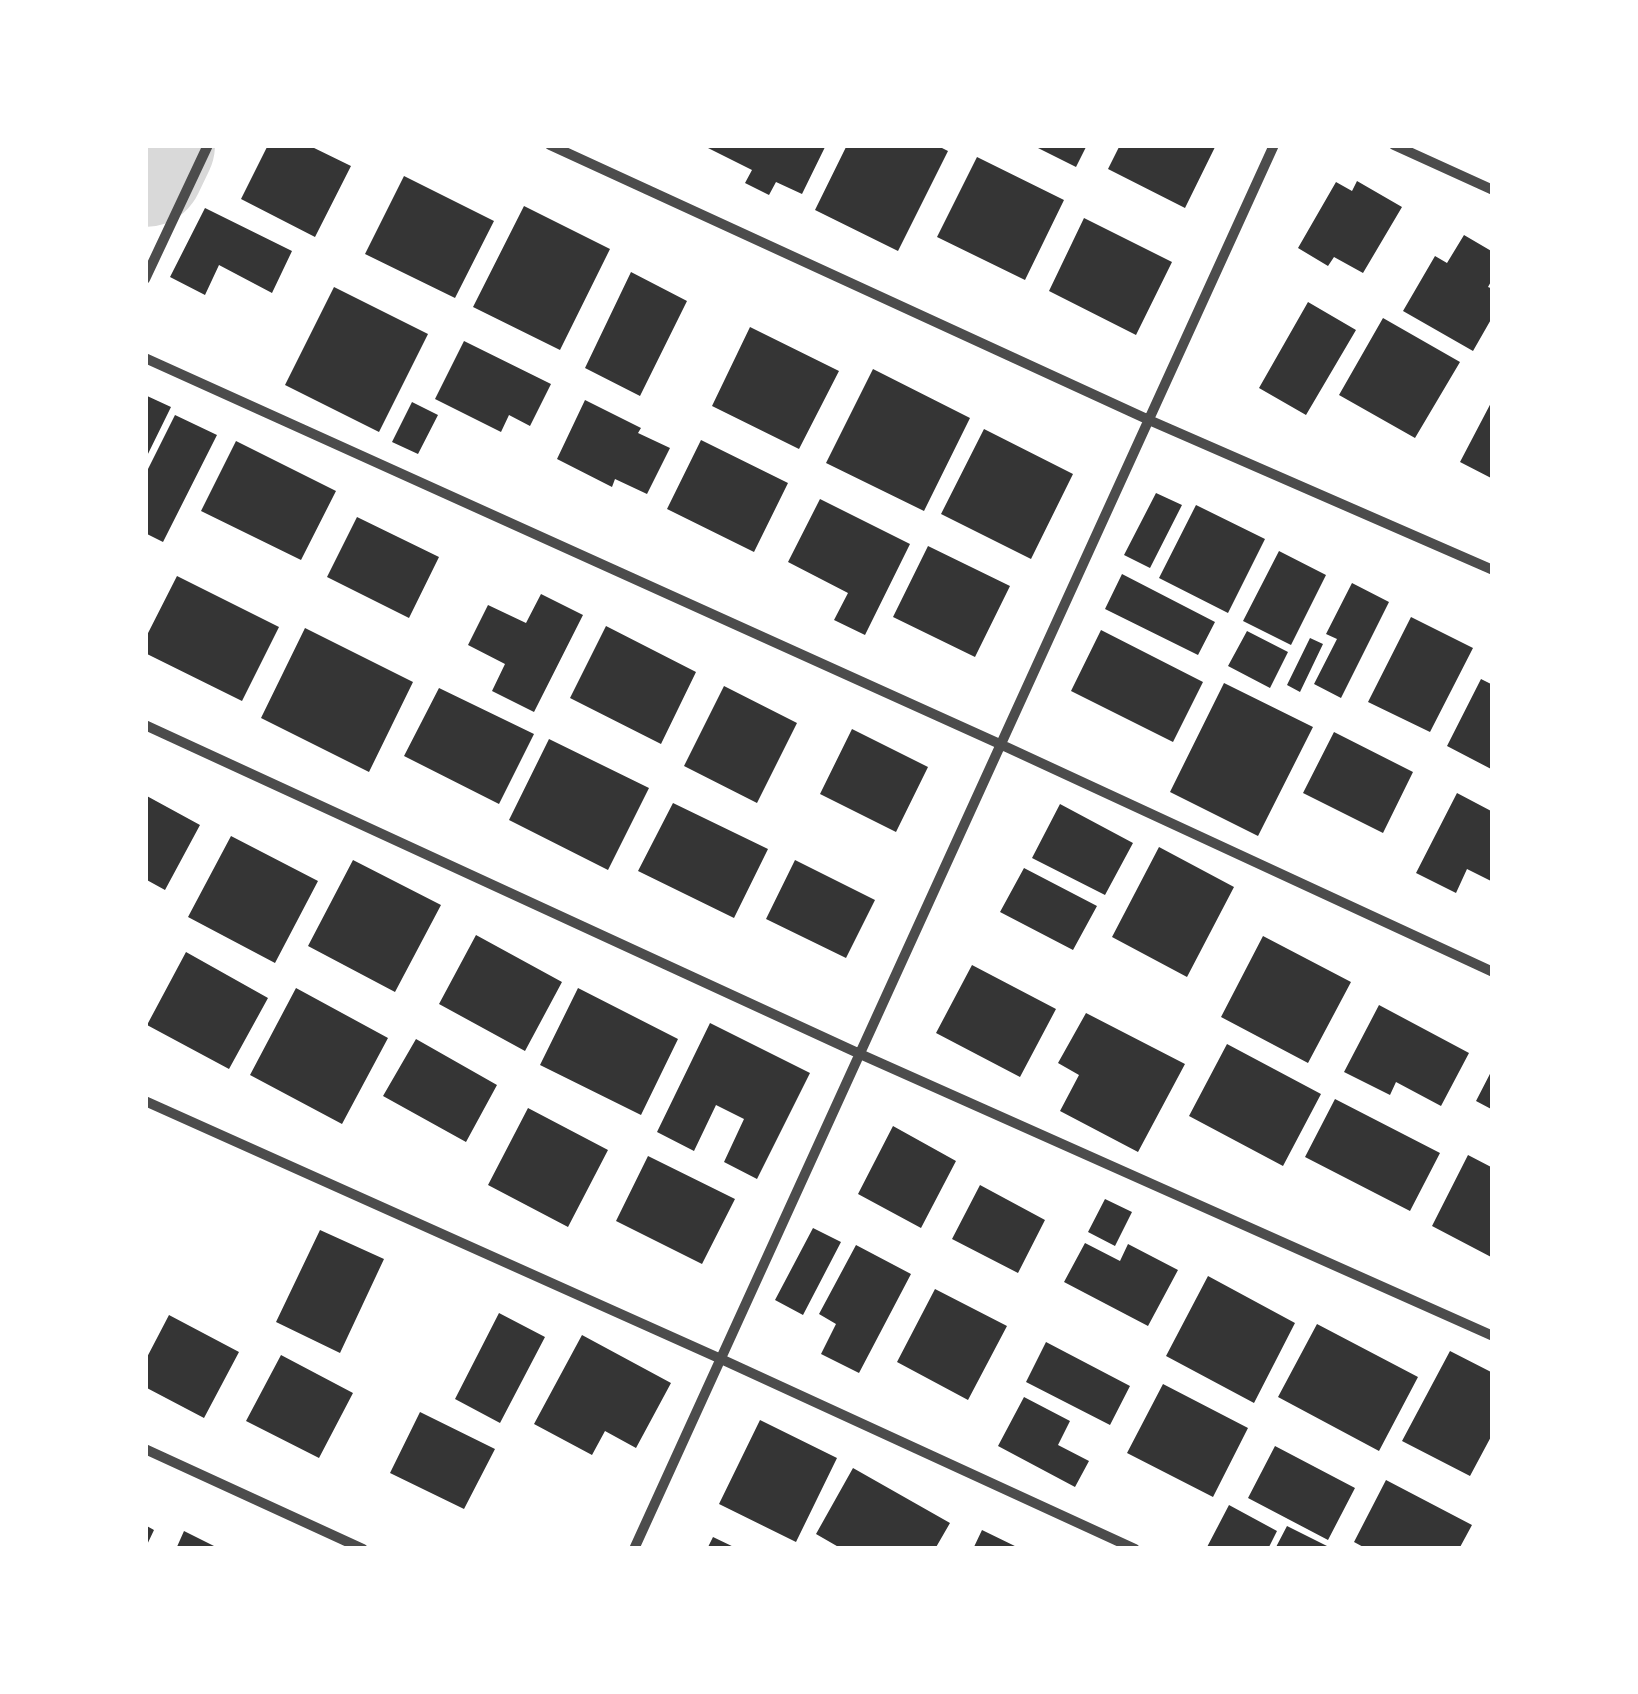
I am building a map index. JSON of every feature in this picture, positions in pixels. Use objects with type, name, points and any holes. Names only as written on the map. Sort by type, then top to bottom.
[{"type":"street","points":[[145,279],[208,145]]},
{"type":"street","points":[[550,145],[1149,420],[1493,570]]},
{"type":"street","points":[[634,1549],[1274,145]]},
{"type":"street","points":[[1394,145],[1493,190]]},
{"type":"street","points":[[145,358],[1002,745],[1493,972]]},
{"type":"street","points":[[145,726],[860,1054],[1493,1336]]},
{"type":"street","points":[[145,1101],[1135,1549]]},
{"type":"street","points":[[145,1449],[363,1549]]},
{"type":"building","points":[[268,145],[308,145],[351,166],[315,237],[241,199]]},
{"type":"building","points":[[702,145],[826,145],[802,194],[776,182],[769,195],[745,183],[752,170]]},
{"type":"building","points":[[847,145],[936,145],[948,151],[898,251],[815,210]]},
{"type":"building","points":[[1032,145],[1087,145],[1076,167]]},
{"type":"building","points":[[1120,145],[1216,145],[1185,208],[1108,169]]},
{"type":"building","points":[[977,157],[1064,200],[1025,280],[937,237]]},
{"type":"building","points":[[404,176],[494,221],[455,298],[365,254]]},
{"type":"building","points":[[1357,181],[1402,207],[1363,273],[1334,257],[1328,266],[1298,248],[1336,182],[1352,191]]},
{"type":"building","points":[[524,206],[610,249],[560,350],[473,307]]},
{"type":"building","points":[[205,208],[292,251],[272,293],[219,265],[205,295],[170,277]]},
{"type":"building","points":[[1084,218],[1172,262],[1136,335],[1049,291]]},
{"type":"building","points":[[1464,235],[1493,252],[1493,278],[1488,287],[1493,289],[1493,316],[1473,351],[1403,311],[1435,256],[1447,263]]},
{"type":"building","points":[[631,272],[687,301],[640,396],[585,368]]},
{"type":"building","points":[[334,287],[428,334],[379,432],[285,385]]},
{"type":"building","points":[[1308,302],[1356,330],[1306,415],[1259,388]]},
{"type":"building","points":[[1383,318],[1460,362],[1415,438],[1339,395]]},
{"type":"building","points":[[750,327],[839,371],[799,449],[712,406]]},
{"type":"building","points":[[464,341],[551,384],[530,426],[509,415],[501,432],[435,399]]},
{"type":"building","points":[[873,369],[970,418],[924,511],[826,463]]},
{"type":"building","points":[[145,395],[171,407],[145,460]]},
{"type":"building","points":[[1493,399],[1493,479],[1460,462]]},
{"type":"building","points":[[585,400],[641,428],[638,433],[670,448],[647,494],[615,479],[612,487],[557,459]]},
{"type":"building","points":[[412,402],[438,415],[418,454],[392,442]]},
{"type":"building","points":[[175,415],[217,435],[163,542],[145,533],[145,475]]},
{"type":"building","points":[[984,429],[1073,474],[1031,559],[941,514]]},
{"type":"building","points":[[701,440],[788,483],[754,552],[667,509]]},
{"type":"building","points":[[236,441],[336,491],[301,560],[201,511]]},
{"type":"building","points":[[1156,493],[1182,505],[1150,568],[1124,555]]},
{"type":"building","points":[[820,499],[910,544],[865,635],[834,620],[848,593],[788,562]]},
{"type":"building","points":[[1196,505],[1265,539],[1228,613],[1159,578]]},
{"type":"building","points":[[357,517],[439,557],[409,618],[327,577]]},
{"type":"building","points":[[928,546],[1010,586],[975,657],[893,617]]},
{"type":"building","points":[[1279,551],[1326,575],[1291,645],[1243,621]]},
{"type":"building","points":[[1122,574],[1215,622],[1198,655],[1105,609]]},
{"type":"building","points":[[177,576],[279,627],[242,701],[145,653],[145,639]]},
{"type":"building","points":[[1352,583],[1389,602],[1341,698],[1314,684],[1337,639],[1326,634]]},
{"type":"building","points":[[541,594],[583,615],[534,712],[492,691],[505,664],[468,645],[488,605],[526,623]]},
{"type":"building","points":[[1411,617],[1473,648],[1430,732],[1368,702]]},
{"type":"building","points":[[606,626],[696,672],[661,744],[570,698]]},
{"type":"building","points":[[305,628],[413,682],[369,772],[261,718]]},
{"type":"building","points":[[1101,630],[1203,682],[1173,742],[1071,691]]},
{"type":"building","points":[[1247,631],[1288,652],[1270,688],[1228,666]]},
{"type":"building","points":[[1310,638],[1323,644],[1300,692],[1287,685]]},
{"type":"building","points":[[1481,679],[1493,685],[1493,770],[1447,746]]},
{"type":"building","points":[[1224,683],[1313,727],[1258,836],[1170,792]]},
{"type":"building","points":[[724,686],[797,723],[757,803],[684,766]]},
{"type":"building","points":[[439,688],[534,734],[499,804],[404,756]]},
{"type":"building","points":[[852,729],[928,767],[896,832],[820,794]]},
{"type":"building","points":[[1334,732],[1413,772],[1383,833],[1303,793]]},
{"type":"building","points":[[549,739],[649,788],[608,870],[509,820]]},
{"type":"building","points":[[1457,793],[1493,812],[1493,882],[1467,869],[1456,893],[1416,873]]},
{"type":"building","points":[[145,795],[200,825],[165,890],[145,879]]},
{"type":"building","points":[[673,803],[768,849],[734,918],[638,871]]},
{"type":"building","points":[[1060,804],[1133,843],[1105,895],[1032,858]]},
{"type":"building","points":[[231,836],[318,881],[275,963],[188,917]]},
{"type":"building","points":[[1159,847],[1234,887],[1187,977],[1112,937]]},
{"type":"building","points":[[353,860],[441,905],[395,992],[308,946]]},
{"type":"building","points":[[795,860],[875,900],[846,958],[766,919]]},
{"type":"building","points":[[1024,868],[1097,906],[1073,950],[1000,912]]},
{"type":"building","points":[[476,935],[562,982],[525,1051],[439,1004]]},
{"type":"building","points":[[1263,936],[1351,982],[1308,1063],[1221,1017]]},
{"type":"building","points":[[186,952],[268,998],[229,1069],[147,1025]]},
{"type":"building","points":[[972,965],[1056,1009],[1020,1077],[936,1033]]},
{"type":"building","points":[[296,988],[388,1038],[342,1124],[250,1075]]},
{"type":"building","points":[[578,988],[678,1039],[641,1115],[540,1065]]},
{"type":"building","points":[[1379,1005],[1469,1053],[1441,1106],[1396,1082],[1390,1095],[1344,1072]]},
{"type":"building","points":[[1086,1013],[1185,1064],[1138,1152],[1060,1111],[1079,1075],[1058,1063]]},
{"type":"building","points":[[710,1023],[810,1073],[757,1179],[724,1162],[744,1119],[716,1105],[694,1151],[657,1132]]},
{"type":"building","points":[[416,1039],[497,1085],[466,1142],[383,1096]]},
{"type":"building","points":[[1227,1044],[1321,1094],[1283,1166],[1189,1116]]},
{"type":"building","points":[[1493,1068],[1493,1110],[1476,1101]]},
{"type":"building","points":[[1335,1099],[1440,1153],[1410,1211],[1305,1157]]},
{"type":"building","points":[[528,1108],[608,1150],[568,1227],[488,1185]]},
{"type":"building","points":[[893,1126],[956,1161],[921,1228],[858,1194]]},
{"type":"building","points":[[1468,1155],[1493,1168],[1493,1258],[1432,1226]]},
{"type":"building","points":[[648,1156],[735,1199],[702,1264],[616,1221]]},
{"type":"building","points":[[980,1185],[1045,1220],[1018,1273],[952,1239]]},
{"type":"building","points":[[1105,1199],[1132,1212],[1115,1246],[1088,1232]]},
{"type":"building","points":[[813,1228],[841,1242],[803,1315],[775,1300]]},
{"type":"building","points":[[320,1230],[384,1259],[340,1353],[276,1322]]},
{"type":"building","points":[[1085,1243],[1120,1261],[1128,1244],[1178,1270],[1148,1326],[1064,1282]]},
{"type":"building","points":[[856,1245],[911,1274],[859,1373],[821,1354],[836,1324],[819,1314]]},
{"type":"building","points":[[1208,1276],[1295,1323],[1254,1403],[1166,1356]]},
{"type":"building","points":[[935,1289],[1007,1326],[968,1400],[897,1362]]},
{"type":"building","points":[[499,1313],[545,1337],[500,1423],[455,1399]]},
{"type":"building","points":[[169,1315],[239,1352],[204,1418],[145,1387],[145,1361]]},
{"type":"building","points":[[1317,1324],[1418,1377],[1379,1451],[1278,1397]]},
{"type":"building","points":[[582,1335],[671,1383],[636,1448],[605,1431],[592,1455],[534,1424]]},
{"type":"building","points":[[1046,1342],[1130,1386],[1110,1425],[1026,1382]]},
{"type":"building","points":[[1450,1351],[1493,1373],[1493,1433],[1470,1476],[1402,1441]]},
{"type":"building","points":[[281,1355],[353,1393],[319,1458],[246,1421]]},
{"type":"building","points":[[1163,1384],[1248,1428],[1213,1497],[1127,1453]]},
{"type":"building","points":[[1024,1397],[1070,1421],[1058,1445],[1089,1461],[1075,1487],[998,1446]]},
{"type":"building","points":[[420,1412],[495,1449],[464,1509],[390,1473]]},
{"type":"building","points":[[760,1420],[837,1458],[796,1542],[719,1504]]},
{"type":"building","points":[[1275,1446],[1355,1488],[1328,1540],[1248,1498]]},
{"type":"building","points":[[853,1468],[950,1523],[935,1549],[842,1549],[816,1534]]},
{"type":"building","points":[[1386,1480],[1472,1525],[1459,1549],[1367,1549],[1354,1542]]},
{"type":"building","points":[[1229,1505],[1277,1531],[1268,1549],[1206,1549]]},
{"type":"building","points":[[145,1525],[154,1530],[145,1549]]},
{"type":"building","points":[[1287,1526],[1333,1549],[1275,1549]]},
{"type":"building","points":[[982,1530],[1021,1549],[973,1549]]},
{"type":"building","points":[[184,1531],[220,1549],[176,1549]]},
{"type":"building","points":[[713,1537],[738,1549],[707,1549]]},
{"type":"waterway","points":[[145,168],[156,145]]}]
